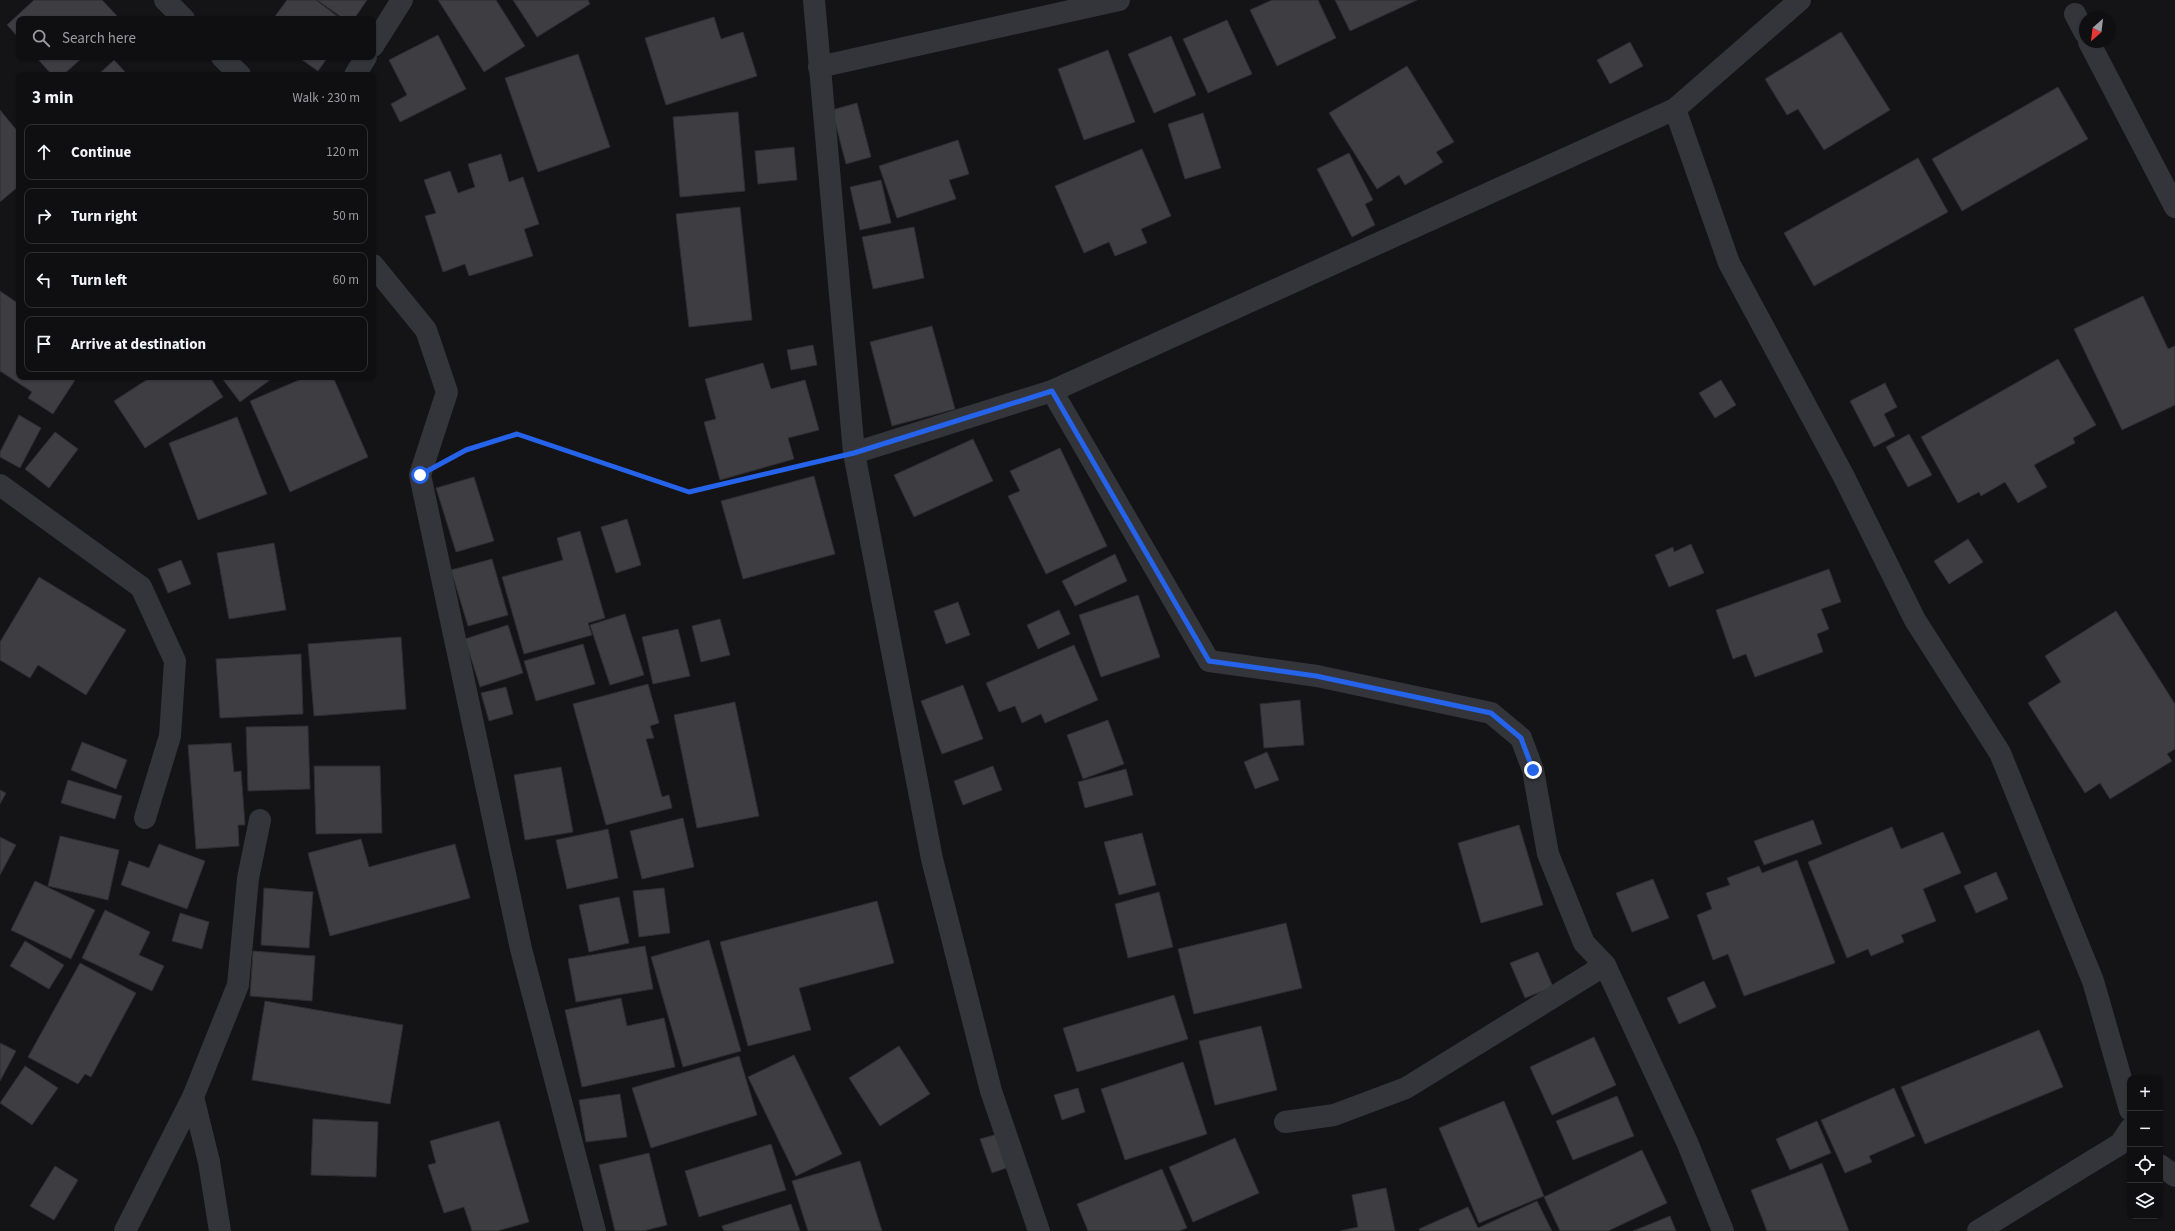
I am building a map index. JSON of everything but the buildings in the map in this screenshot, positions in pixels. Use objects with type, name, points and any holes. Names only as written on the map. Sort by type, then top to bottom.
[{"type":"street","points":[[165,0],[181,16]]},
{"type":"street","points":[[376,41],[402,0]]},
{"type":"street","points":[[814,0],[854,453],[932,859],[991,1091],[1039,1231]]},
{"type":"street","points":[[819,67],[1119,0]]},
{"type":"street","points":[[854,453],[1052,391],[1675,108],[1800,0]]},
{"type":"street","points":[[2075,14],[2079,22]]},
{"type":"street","points":[[2093,48],[2175,207]]},
{"type":"street","points":[[225,60],[237,72]]},
{"type":"street","points":[[357,72],[364,60]]},
{"type":"street","points":[[1675,108],[1729,263],[1843,475],[1915,620],[2000,754],[2093,982],[2127,1100]]},
{"type":"street","points":[[376,269],[426,330],[447,392],[420,475],[521,949],[595,1231]]},
{"type":"street","points":[[1052,391],[1209,661],[1316,676],[1491,713],[1521,738],[1533,770],[1548,854],[1584,943],[1605,965],[1687,1142],[1723,1231]]},
{"type":"street","points":[[0,485],[141,587],[175,661],[170,736],[145,818]]},
{"type":"street","points":[[125,1231],[193,1097],[238,985],[248,878],[260,820]]},
{"type":"street","points":[[1286,1122],[1334,1115],[1406,1088],[1605,965]]},
{"type":"street","points":[[193,1097],[209,1162],[220,1231]]},
{"type":"street","points":[[1978,1231],[2120,1144],[2127,1138]]},
{"type":"street","points":[[2163,1167],[2175,1176]]},
{"type":"path","points":[[420,475],[466,450],[517,434],[689,492],[854,453]]},
{"type":"route","points":[[420,475],[466,450],[517,434],[689,492],[854,453],[1052,391],[1209,661],[1316,676],[1491,713],[1521,738],[1533,770]]}]
